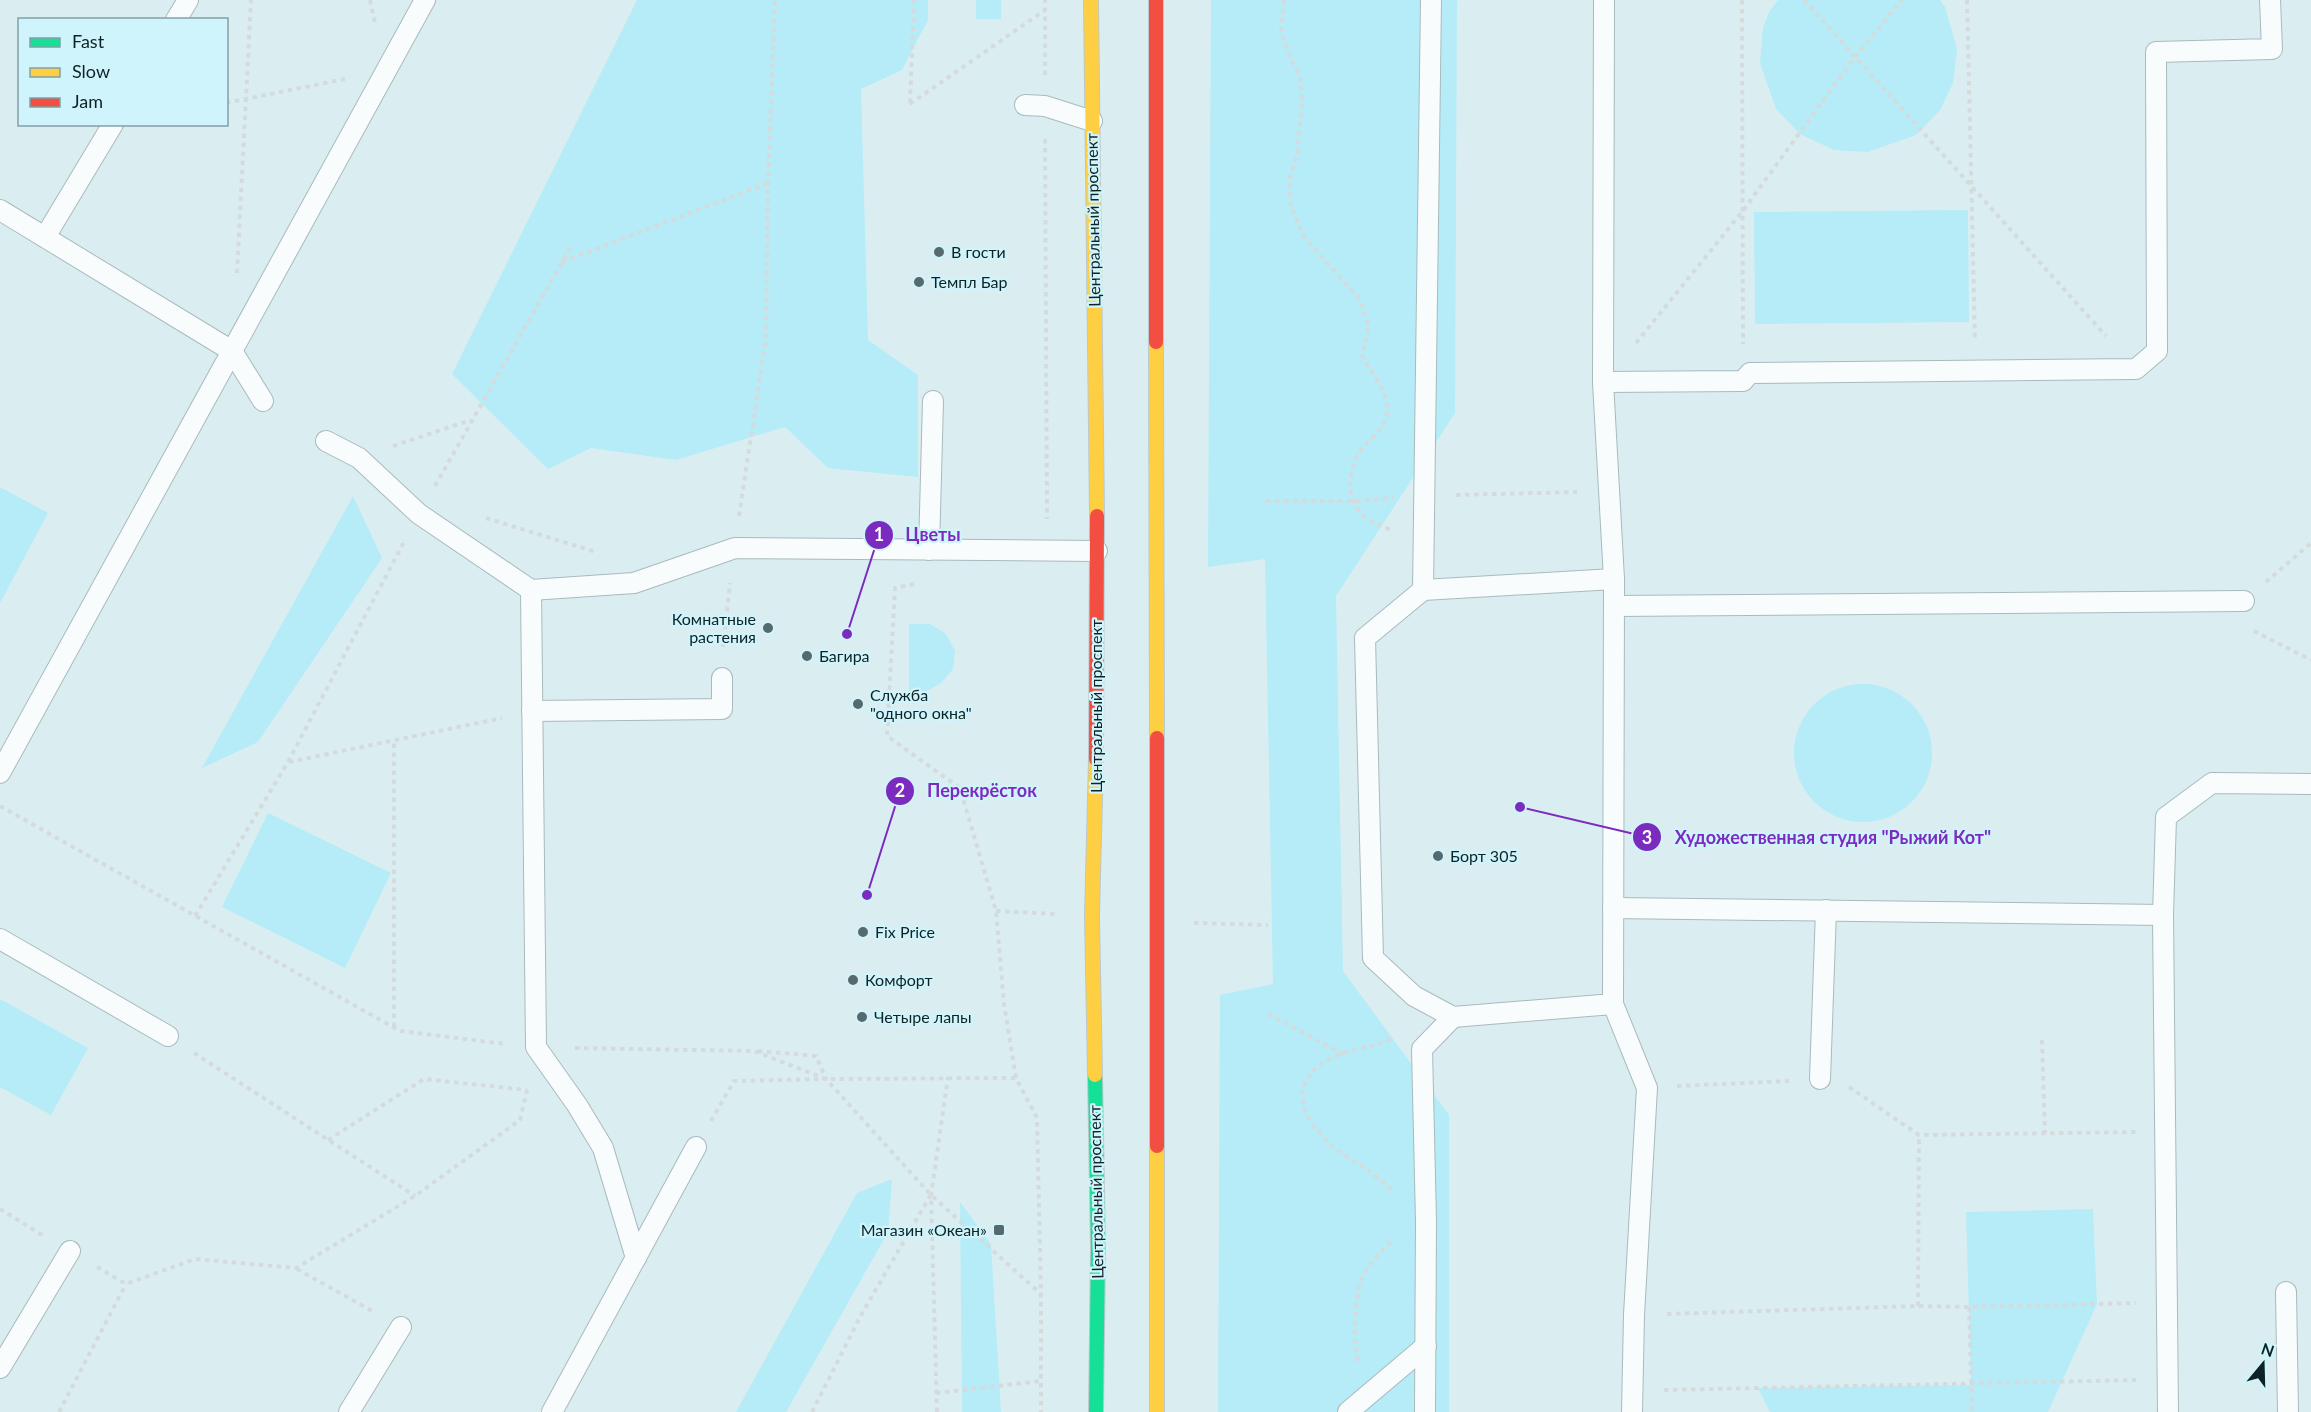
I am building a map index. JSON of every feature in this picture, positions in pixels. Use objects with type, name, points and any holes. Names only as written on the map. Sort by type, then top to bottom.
[{"type":"main road","name":"Центральный проспект","points":[[1091,0],[1097,551],[1095,846],[1092,916],[1098,1247],[1096,1412]]},
{"type":"main road","points":[[1156,0],[1157,1412]]},
{"type":"lane","points":[[177,18],[188,0]]},
{"type":"lane","points":[[0,773],[425,0]]},
{"type":"lane","points":[[1423,590],[1431,0]]},
{"type":"lane","points":[[1604,0],[1603,382],[1614,579],[1613,1004],[1647,1088],[1631,1390],[1632,1412]]},
{"type":"lane","points":[[1603,382],[1743,381],[1750,373],[2136,369],[2157,351],[2156,52],[2271,49],[2270,0]]},
{"type":"lane","points":[[1035,105],[1092,121]]},
{"type":"lane","points":[[45,237],[112,126]]},
{"type":"lane","points":[[0,210],[232,351],[262,401]]},
{"type":"lane","points":[[929,550],[933,401]]},
{"type":"lane","points":[[326,441],[359,458],[419,514],[531,590],[634,583],[735,548],[1097,551]]},
{"type":"lane","points":[[1613,1004],[1454,1017],[1414,996],[1373,958],[1365,638],[1423,590],[1614,579]]},
{"type":"lane","points":[[531,590],[536,1047],[577,1105],[603,1148],[636,1258]]},
{"type":"lane","points":[[1614,606],[2244,601]]},
{"type":"lane","points":[[532,711],[722,709],[722,678]]},
{"type":"lane","points":[[2168,1412],[2163,915],[2166,817],[2212,783],[2311,784]]},
{"type":"lane","points":[[1613,908],[2163,915]]},
{"type":"lane","points":[[1820,1079],[1826,910]]},
{"type":"lane","points":[[0,939],[168,1036]]},
{"type":"lane","points":[[1425,1412],[1422,1049],[1454,1017]]},
{"type":"lane","points":[[552,1412],[696,1148]]},
{"type":"lane","points":[[0,1368],[70,1251]]},
{"type":"lane","points":[[2286,1292],[2288,1412]]},
{"type":"lane","points":[[349,1412],[401,1327]]},
{"type":"lane","points":[[1348,1412],[1426,1346]]},
{"type":"path","points":[[236,282],[251,0]]},
{"type":"path","points":[[722,678],[724,619],[766,336],[768,183],[776,0]]},
{"type":"path","points":[[914,0],[910,104],[1045,10]]},
{"type":"path","points":[[1045,0],[1035,105],[1047,551]]},
{"type":"path","points":[[1284,0],[1281,32],[1300,76],[1302,104],[1297,155],[1289,180],[1291,207],[1304,237],[1360,300],[1369,327],[1362,355],[1386,395],[1386,416],[1377,435],[1359,452],[1350,476],[1352,501],[1367,519],[1396,532]]},
{"type":"path","points":[[1742,0],[1743,381]]},
{"type":"path","points":[[1804,0],[2136,369]]},
{"type":"path","points":[[1603,382],[1742,212],[1854,58],[1902,0]]},
{"type":"path","points":[[1967,0],[1975,371]]},
{"type":"path","points":[[228,103],[387,70]]},
{"type":"path","points":[[562,262],[768,183]]},
{"type":"path","points":[[195,916],[288,762],[419,514],[570,248]]},
{"type":"path","points":[[359,458],[472,420]]},
{"type":"path","points":[[483,518],[596,552]]},
{"type":"path","points":[[2311,543],[2244,601],[2247,627],[2311,660]]},
{"type":"path","points":[[916,583],[895,588],[887,736],[960,788],[996,911],[1004,1005],[1016,1078],[1037,1118],[1041,1412]]},
{"type":"path","points":[[288,762],[532,711]]},
{"type":"path","points":[[394,740],[394,1027]]},
{"type":"path","points":[[0,806],[400,1031],[536,1047],[754,1051],[816,1056],[826,1079],[930,1195],[1041,1294]]},
{"type":"path","points":[[1397,1194],[1370,1171],[1333,1148],[1305,1112],[1302,1089],[1316,1068],[1336,1055],[1374,1047],[1400,1035],[1414,996]]},
{"type":"path","points":[[1268,1014],[1343,1054]]},
{"type":"path","points":[[168,1036],[415,1196]]},
{"type":"path","points":[[2042,1040],[2045,1133]]},
{"type":"path","points":[[296,1268],[415,1196],[520,1120],[536,1047]]},
{"type":"path","points":[[754,1051],[826,1079]]},
{"type":"path","points":[[937,1412],[930,1195],[948,1077]]},
{"type":"path","points":[[696,1148],[734,1081],[1016,1078]]},
{"type":"path","points":[[328,1140],[424,1079],[527,1090]]},
{"type":"path","points":[[1647,1088],[1820,1079],[1839,1081],[1919,1135],[2166,1131]]},
{"type":"path","points":[[1918,1306],[1919,1135]]},
{"type":"path","points":[[812,1412],[860,1317],[930,1195]]},
{"type":"path","points":[[0,1209],[126,1284]]},
{"type":"path","points":[[1358,1363],[1354,1352],[1355,1328],[1362,1278],[1385,1247],[1400,1234]]},
{"type":"path","points":[[60,1412],[126,1284],[195,1259],[296,1268],[401,1327]]},
{"type":"path","points":[[1635,1316],[1918,1306],[1969,1307],[2167,1302]]},
{"type":"path","points":[[1969,1307],[1972,1412]]},
{"type":"path","points":[[1631,1390],[1972,1385],[2167,1379]]},
{"type":"path","points":[[936,1393],[1041,1382]]},
{"type":"shaded area","points":[[637,0],[928,0],[928,20],[902,70],[861,89],[868,340],[918,375],[918,477],[828,468],[785,427],[676,460],[591,448],[548,469],[452,374]]},
{"type":"shaded area","points":[[976,0],[1001,0],[1001,19],[976,19]]},
{"type":"shaded area","points":[[1211,0],[1457,0],[1455,413],[1336,596],[1343,971],[1449,1115],[1449,1412],[1218,1412],[1220,995],[1273,984],[1265,559],[1208,567]]},
{"type":"shaded area","points":[[1778,0],[1940,0],[1945,7],[1957,49],[1953,83],[1940,110],[1916,135],[1868,152],[1834,150],[1800,134],[1776,109],[1760,63],[1763,28],[1769,12]]},
{"type":"shaded area","points":[[1968,210],[1969,322],[1755,324],[1754,212]]},
{"type":"shaded area","points":[[0,487],[48,513],[0,603]]},
{"type":"shaded area","points":[[353,496],[382,558],[258,742],[202,768]]},
{"type":"shaded area","points":[[909,624],[930,624],[946,634],[955,651],[953,669],[941,683],[925,692],[909,691]]},
{"type":"shaded area","points":[[1863,684],[1889,689],[1912,704],[1927,727],[1932,753],[1927,779],[1912,802],[1889,817],[1863,822],[1837,817],[1814,802],[1799,779],[1794,753],[1799,727],[1814,704],[1837,689]]},
{"type":"shaded area","points":[[268,813],[391,873],[345,968],[222,907]]},
{"type":"shaded area","points":[[0,999],[88,1048],[51,1115],[0,1087]]},
{"type":"shaded area","points":[[892,1179],[888,1232],[786,1412],[736,1412],[857,1193]]},
{"type":"shaded area","points":[[960,1202],[991,1244],[1001,1412],[962,1412]]},
{"type":"shaded area","points":[[2093,1209],[2097,1304],[2048,1412],[1770,1412],[1758,1388],[1971,1385],[1966,1212]]},
{"type":"traffic: fast","points":[[1095,1075],[1098,1247],[1096,1412]]},
{"type":"traffic: slow","points":[[1091,0],[1097,516]]},
{"type":"traffic: slow","points":[[1156,342],[1157,738]]},
{"type":"traffic: slow","points":[[1095,1075],[1092,916],[1096,759]]},
{"type":"traffic: slow","points":[[1157,1146],[1157,1412]]},
{"type":"traffic: jam","points":[[1156,0],[1156,342]]},
{"type":"traffic: jam","points":[[1096,759],[1097,516]]},
{"type":"traffic: jam","points":[[1157,738],[1157,1146]]},
{"type":"place","name":"В гости","points":[[939,252]]},
{"type":"place","name":"Темпл Бар","points":[[919,282]]},
{"type":"place","name":"Комнатные растения","points":[[768,628]]},
{"type":"place","name":"Цветы","points":[[847,634]]},
{"type":"place","name":"Багира","points":[[807,656]]},
{"type":"place","name":"Служба \"одного окна\"","points":[[858,704]]},
{"type":"place","name":"Художественная студия \"Рыжий Кот\"","points":[[1520,807]]},
{"type":"place","name":"Борт 305","points":[[1438,856]]},
{"type":"place","name":"Перекрёсток","points":[[867,895]]},
{"type":"place","name":"Fix Price","points":[[863,932]]},
{"type":"place","name":"Комфорт","points":[[853,980]]},
{"type":"place","name":"Четыре лапы","points":[[862,1017]]},
{"type":"place","name":"Магазин «Океан»","points":[[999,1230]]}]
